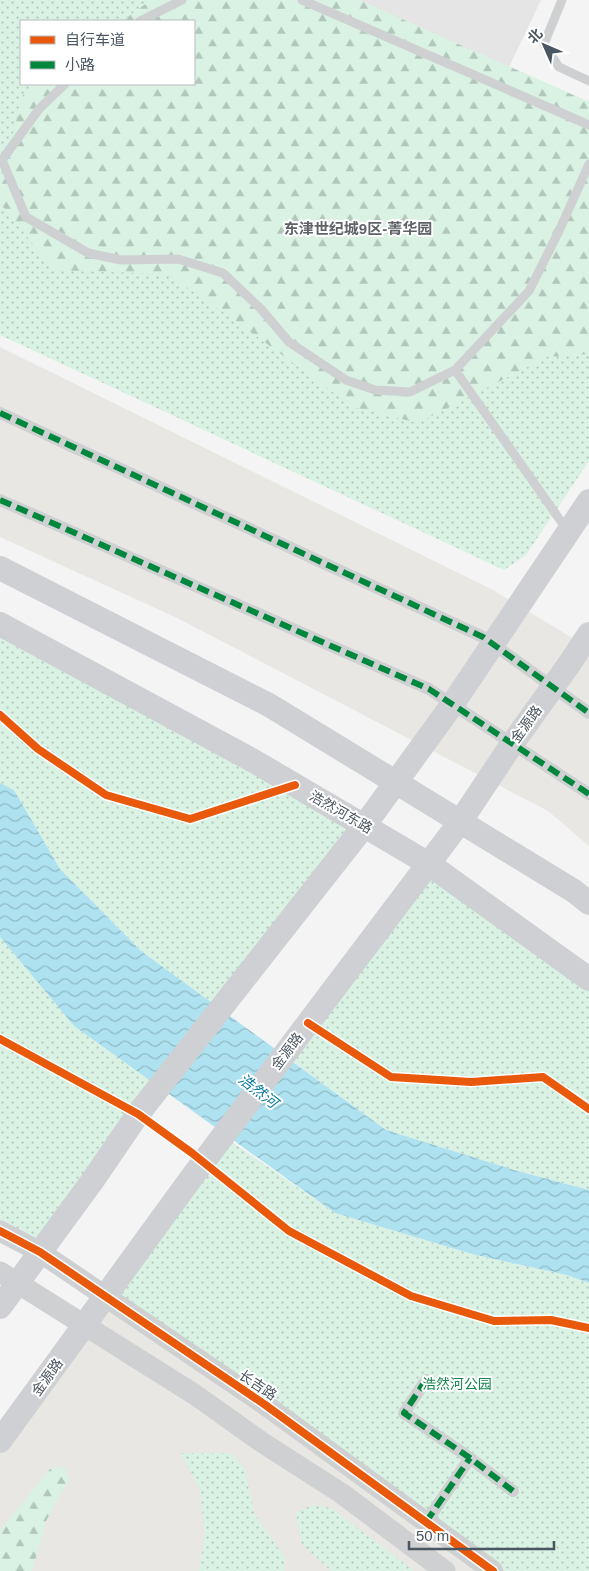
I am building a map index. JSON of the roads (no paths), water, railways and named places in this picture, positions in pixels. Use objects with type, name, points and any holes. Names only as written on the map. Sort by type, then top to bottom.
[{"type":"main road","points":[[0,1307],[9,1277],[40,1252],[93,1180],[138,1114],[364,826],[452,705],[589,501]]},
{"type":"main road","points":[[0,568],[269,705],[574,891],[589,902]]},
{"type":"main road","name":"浩然河东路","points":[[0,624],[252,760],[428,864],[589,979]]},
{"type":"main road","name":"金源路","points":[[0,1441],[192,1177],[460,822],[589,634]]},
{"type":"street","points":[[0,413],[484,637],[589,713]]},
{"type":"street","points":[[0,500],[429,689],[589,794]]},
{"type":"street","name":"长吉路","points":[[0,1231],[40,1252],[264,1404],[493,1571]]},
{"type":"street","points":[[9,1277],[194,1394],[341,1493],[445,1571]]},
{"type":"street","points":[[426,1380],[404,1412],[513,1490]]},
{"type":"street","points":[[426,1522],[470,1458]]},
{"type":"lane","points":[[142,20],[182,0]]},
{"type":"lane","points":[[302,0],[589,125]]},
{"type":"lane","points":[[562,0],[544,44],[558,67],[589,81]]},
{"type":"lane","points":[[64,85],[40,109],[1,159],[26,217],[88,252],[121,260],[178,259],[223,273],[261,309],[289,342],[346,380],[376,390],[410,392],[455,370],[529,292],[589,164]]},
{"type":"lane","points":[[455,370],[568,532]]},
{"type":"water","name":"浩然河","points":[[0,783],[14,790],[60,869],[141,951],[386,1130],[514,1170],[589,1190],[589,1283],[567,1275],[472,1254],[335,1213],[74,1026],[0,937]]},
{"type":"district","name":"东津世纪城9区-菁华园","points":[[358,229]]},
{"type":"park label","name":"浩然河公园","points":[[457,1384]]}]
